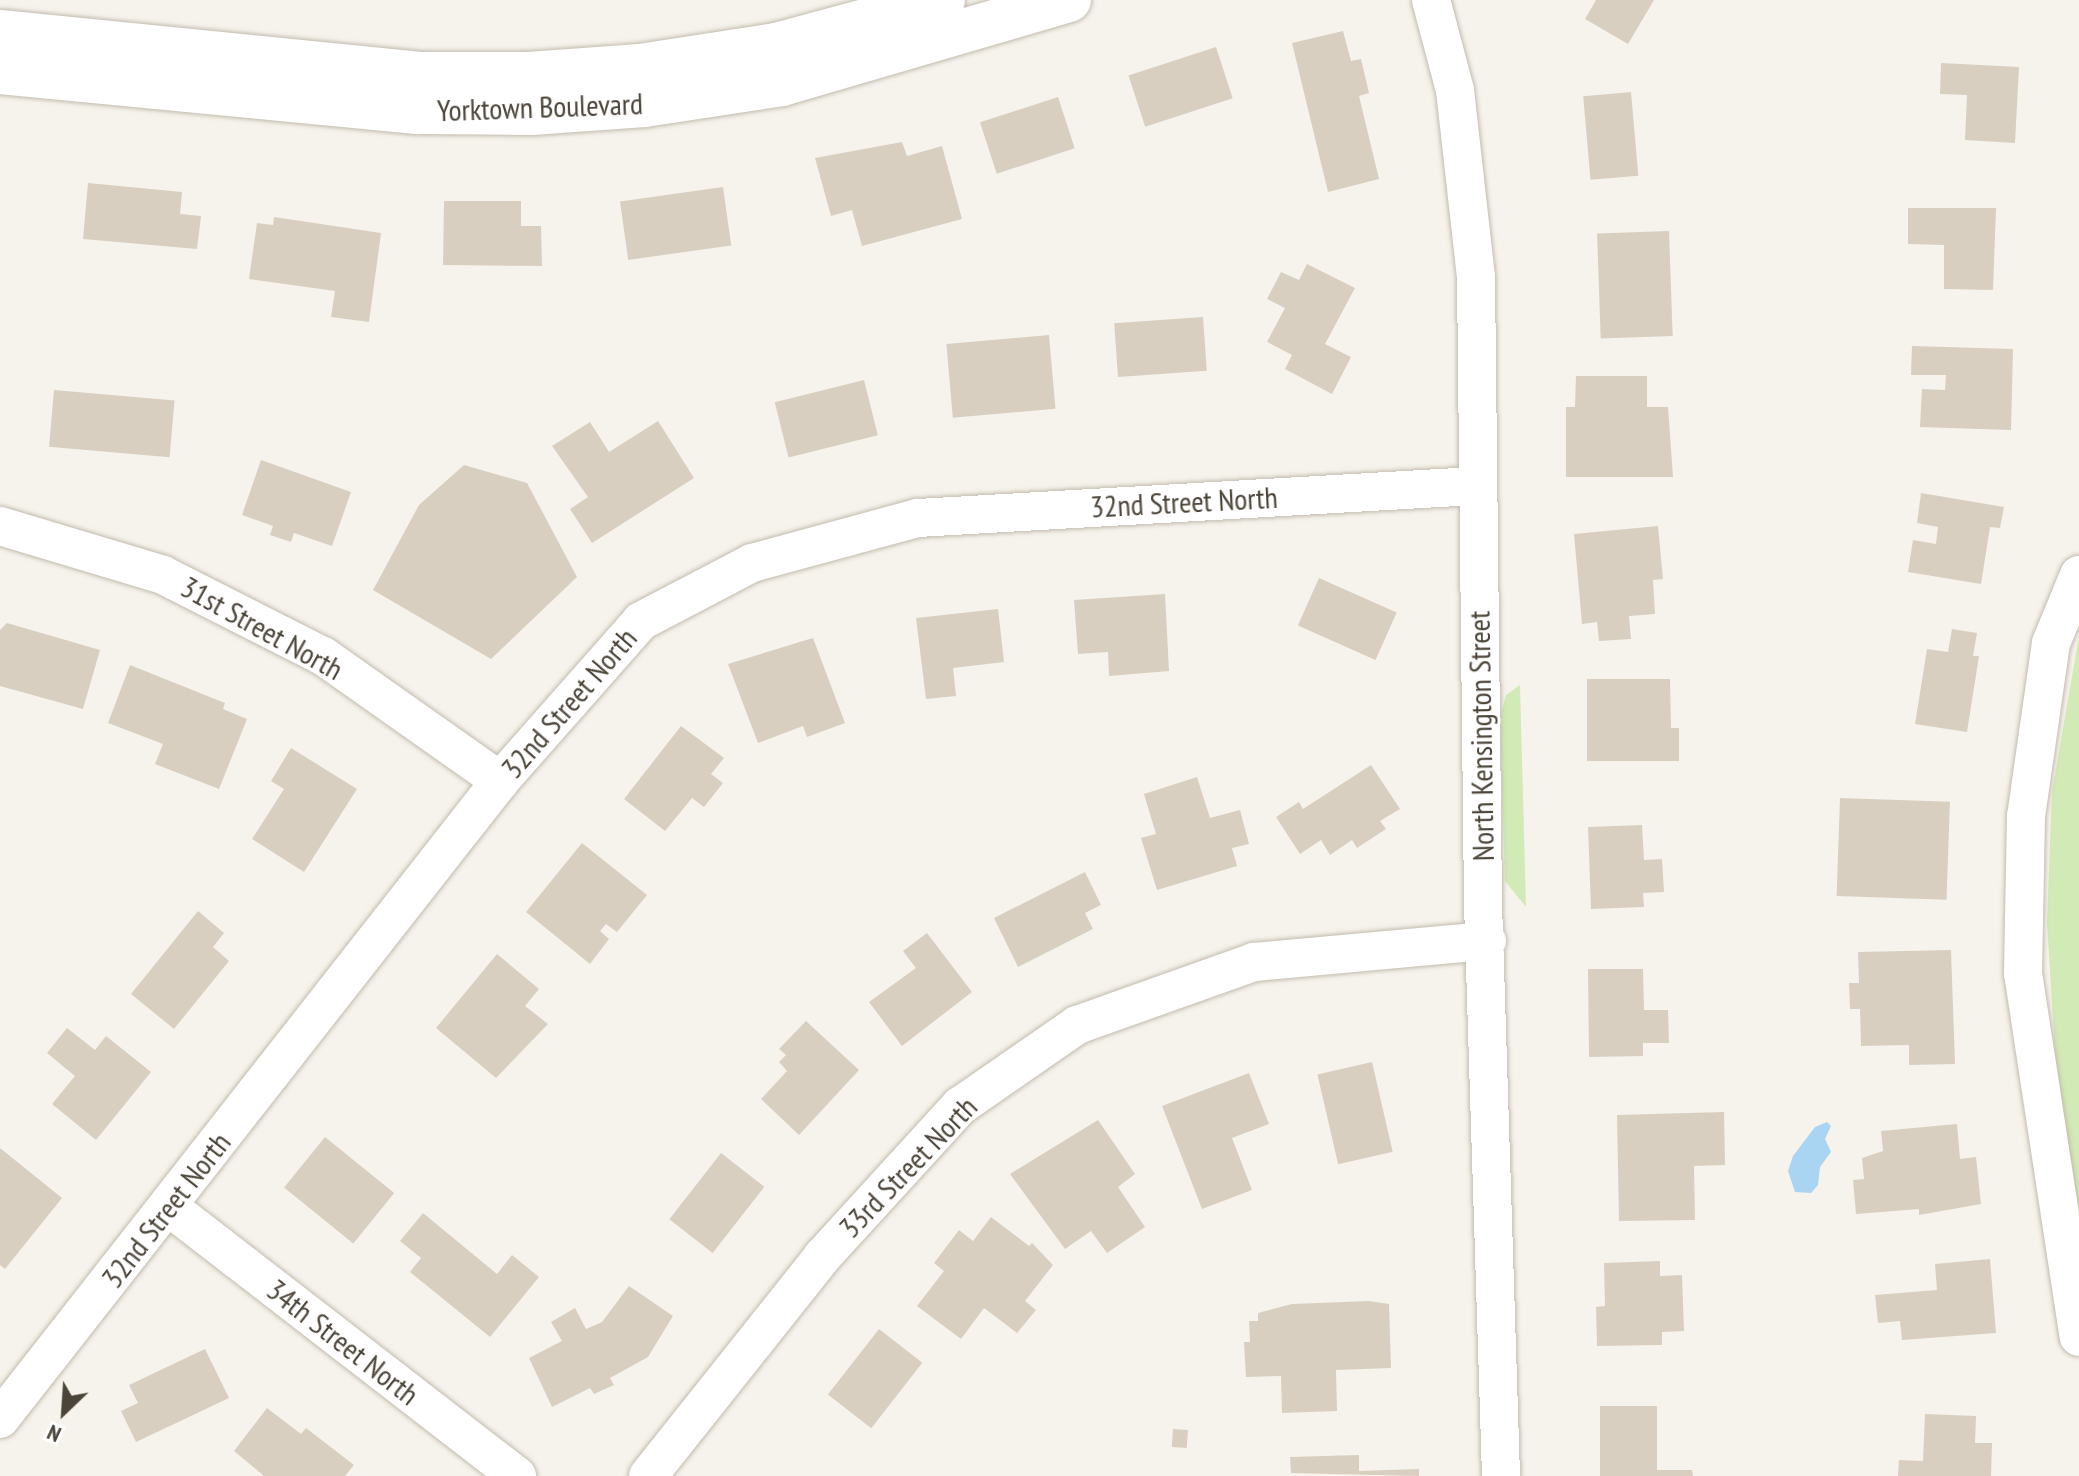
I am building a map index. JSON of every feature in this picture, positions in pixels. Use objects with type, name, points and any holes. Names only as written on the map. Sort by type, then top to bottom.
[{"type":"street","name":"Yorktown Boulevard","points":[[0,32],[418,74],[528,74],[640,66],[776,45],[943,0]]},
{"type":"street","name":"Yorktown Boulevard","points":[[0,72],[417,112],[545,112],[645,105],[782,84],[1069,0]]},
{"type":"street","name":"North Kensington Street","points":[[1431,0],[1455,90],[1476,277],[1475,486],[1501,1476]]},
{"type":"street","name":"32nd Street North","points":[[0,1419],[500,781],[641,621],[752,563],[918,518],[1475,486]]},
{"type":"street","name":"31st Street North","points":[[0,526],[163,575],[190,588],[323,656],[500,781]]},
{"type":"street","points":[[2079,575],[2051,643],[2026,816],[2023,973],[2079,1337]]},
{"type":"street","name":"33rd Street North","points":[[648,1476],[822,1257],[960,1106],[1077,1025],[1254,962],[1487,941]]},
{"type":"street","name":"34th Street North","points":[[169,1207],[517,1476]]},
{"type":"green space","points":[[2079,636],[2079,1227],[2055,1052],[2047,923],[2052,792]]},
{"type":"green space","points":[[1520,685],[1526,907],[1505,881],[1500,717],[1506,695]]},
{"type":"water","points":[[1827,1122],[1831,1126],[1825,1139],[1831,1152],[1820,1167],[1818,1185],[1811,1193],[1795,1192],[1788,1171],[1793,1156],[1815,1127]]},
{"type":"building","points":[[1596,0],[1654,0],[1628,44],[1585,19]]},
{"type":"building","points":[[1343,31],[1351,61],[1361,59],[1369,93],[1359,96],[1379,179],[1328,192],[1292,43]]},
{"type":"building","points":[[1216,47],[1233,98],[1145,127],[1129,75]]},
{"type":"building","points":[[1941,63],[2019,67],[2015,143],[1965,140],[1967,95],[1940,94]]},
{"type":"building","points":[[1631,92],[1638,176],[1591,180],[1583,96]]},
{"type":"building","points":[[1058,97],[1075,148],[997,174],[980,122]]},
{"type":"building","points":[[902,142],[907,156],[942,146],[962,219],[862,246],[852,210],[831,216],[815,158]]},
{"type":"building","points":[[88,183],[182,192],[180,214],[201,216],[197,249],[83,239]]},
{"type":"building","points":[[723,187],[731,245],[628,260],[620,201]]},
{"type":"building","points":[[444,201],[521,201],[521,226],[541,226],[542,266],[443,265]]},
{"type":"building","points":[[1908,208],[1996,208],[1993,290],[1944,289],[1944,245],[1908,244]]},
{"type":"building","points":[[274,217],[381,233],[369,322],[331,317],[335,291],[249,279],[257,223],[273,225]]},
{"type":"building","points":[[1669,231],[1673,336],[1601,338],[1597,234]]},
{"type":"building","points":[[1307,264],[1355,288],[1325,344],[1351,357],[1332,394],[1285,369],[1292,355],[1267,342],[1285,308],[1267,299],[1281,272],[1299,280]]},
{"type":"building","points":[[1203,317],[1207,371],[1118,377],[1114,323]]},
{"type":"building","points":[[1049,335],[1055,409],[953,418],[946,344]]},
{"type":"building","points":[[1912,346],[2013,349],[2011,430],[1920,427],[1922,389],[1945,390],[1946,375],[1911,375]]},
{"type":"building","points":[[1576,376],[1647,376],[1647,407],[1668,407],[1673,477],[1566,477],[1566,407],[1575,407]]},
{"type":"building","points":[[864,380],[878,435],[789,458],[775,402]]},
{"type":"building","points":[[54,390],[175,401],[170,457],[49,447]]},
{"type":"building","points":[[658,421],[694,478],[592,543],[570,509],[588,497],[552,446],[590,422],[609,452]]},
{"type":"building","points":[[261,460],[351,492],[332,546],[294,533],[291,542],[270,535],[273,526],[242,515]]},
{"type":"building","points":[[464,465],[527,483],[577,577],[491,659],[373,590],[419,505]]},
{"type":"building","points":[[1921,493],[2004,507],[2000,528],[1990,527],[1981,584],[1908,572],[1913,540],[1936,544],[1938,527],[1917,523]]},
{"type":"building","points":[[1658,526],[1663,579],[1653,580],[1655,614],[1629,616],[1631,639],[1599,641],[1597,622],[1582,624],[1574,534]]},
{"type":"building","points":[[1319,578],[1397,613],[1376,660],[1298,626]]},
{"type":"building","points":[[1165,594],[1169,671],[1109,676],[1108,652],[1078,654],[1074,600]]},
{"type":"building","points":[[998,609],[1004,662],[953,668],[956,696],[926,699],[916,618]]},
{"type":"building","points":[[7,623],[100,650],[83,709],[0,686],[0,630]]},
{"type":"building","points":[[1952,629],[1977,633],[1973,656],[1979,656],[1967,732],[1915,724],[1927,649],[1948,652]]},
{"type":"building","points":[[813,638],[845,723],[807,737],[803,726],[758,743],[728,664]]},
{"type":"building","points":[[130,665],[225,703],[223,709],[247,719],[219,789],[155,764],[163,744],[108,723]]},
{"type":"building","points":[[1587,679],[1670,679],[1671,728],[1679,728],[1679,761],[1587,761]]},
{"type":"building","points":[[681,726],[724,758],[711,774],[723,783],[704,807],[692,798],[665,831],[624,799]]},
{"type":"building","points":[[291,748],[357,789],[304,872],[252,839],[284,789],[271,781]]},
{"type":"building","points":[[1371,765],[1400,809],[1380,821],[1386,829],[1357,848],[1352,840],[1330,855],[1321,840],[1300,854],[1276,817],[1299,802],[1303,809]]},
{"type":"building","points":[[1197,777],[1210,818],[1240,810],[1249,844],[1232,848],[1237,866],[1157,890],[1141,838],[1156,834],[1144,794]]},
{"type":"building","points":[[1840,798],[1950,802],[1947,900],[1837,896]]},
{"type":"building","points":[[1642,825],[1644,860],[1662,859],[1664,892],[1643,893],[1644,907],[1591,909],[1588,827]]},
{"type":"building","points":[[582,843],[647,895],[617,932],[606,924],[600,931],[609,939],[590,964],[526,912]]},
{"type":"building","points":[[1085,872],[1101,905],[1085,913],[1093,929],[1018,967],[994,918]]},
{"type":"building","points":[[198,911],[224,933],[213,947],[229,961],[174,1029],[131,994]]},
{"type":"building","points":[[927,933],[972,992],[902,1046],[869,1002],[916,968],[903,951]]},
{"type":"building","points":[[1951,950],[1955,1064],[1909,1065],[1909,1045],[1861,1046],[1860,1009],[1850,1009],[1849,983],[1859,983],[1858,952]]},
{"type":"building","points":[[497,954],[539,989],[525,1006],[548,1024],[496,1078],[436,1028]]},
{"type":"building","points":[[1588,969],[1643,969],[1644,1010],[1668,1010],[1669,1043],[1643,1043],[1643,1056],[1589,1057]]},
{"type":"building","points":[[806,1021],[859,1070],[799,1135],[761,1099],[787,1071],[779,1062],[786,1055],[779,1049]]},
{"type":"building","points":[[67,1028],[95,1050],[106,1036],[151,1072],[96,1140],[52,1104],[75,1076],[47,1053]]},
{"type":"building","points":[[1372,1062],[1393,1152],[1338,1164],[1317,1075]]},
{"type":"building","points":[[1249,1073],[1269,1124],[1232,1138],[1252,1190],[1202,1209],[1162,1106]]},
{"type":"building","points":[[1724,1112],[1725,1165],[1694,1166],[1695,1220],[1619,1221],[1617,1115]]},
{"type":"building","points":[[1098,1120],[1135,1174],[1118,1187],[1145,1227],[1107,1253],[1091,1231],[1065,1249],[1010,1174]]},
{"type":"building","points":[[1957,1124],[1960,1159],[1976,1157],[1981,1204],[1919,1215],[1919,1209],[1856,1214],[1853,1180],[1864,1179],[1862,1158],[1883,1151],[1881,1131]]},
{"type":"building","points":[[325,1137],[394,1193],[353,1244],[284,1188]]},
{"type":"building","points":[[0,1148],[62,1198],[5,1269],[0,1265]]},
{"type":"building","points":[[721,1153],[764,1187],[713,1253],[669,1219]]},
{"type":"building","points":[[423,1213],[497,1274],[512,1255],[539,1277],[490,1337],[410,1272],[421,1258],[400,1241]]},
{"type":"building","points":[[991,1217],[1029,1246],[1032,1243],[1053,1265],[1025,1301],[1036,1310],[1017,1333],[984,1308],[961,1339],[917,1306],[944,1271],[934,1263],[959,1230],[973,1241]]},
{"type":"building","points":[[1990,1259],[1996,1333],[1902,1340],[1900,1321],[1878,1323],[1875,1295],[1937,1290],[1935,1264]]},
{"type":"building","points":[[1660,1261],[1660,1276],[1682,1275],[1684,1331],[1662,1332],[1662,1345],[1597,1346],[1596,1307],[1605,1306],[1604,1263]]},
{"type":"building","points":[[629,1286],[673,1316],[648,1357],[610,1378],[614,1385],[594,1394],[590,1388],[552,1407],[529,1358],[562,1341],[551,1322],[575,1308],[586,1329],[602,1322]]},
{"type":"building","points":[[1369,1301],[1389,1304],[1391,1368],[1336,1370],[1337,1411],[1282,1413],[1281,1376],[1246,1377],[1244,1342],[1250,1342],[1249,1321],[1258,1321],[1258,1313],[1292,1304]]},
{"type":"building","points":[[879,1329],[922,1363],[871,1428],[828,1394]]},
{"type":"building","points":[[205,1349],[229,1398],[136,1442],[121,1411],[138,1403],[129,1385]]},
{"type":"building","points":[[1600,1406],[1657,1406],[1657,1470],[1692,1470],[1693,1476],[1600,1476]]},
{"type":"building","points":[[267,1408],[301,1434],[306,1428],[354,1465],[345,1476],[264,1476],[234,1451]]},
{"type":"building","points":[[1925,1414],[1976,1416],[1975,1443],[1992,1443],[1991,1476],[1898,1476],[1899,1460],[1923,1461]]},
{"type":"building","points":[[1173,1429],[1188,1430],[1187,1448],[1172,1447]]},
{"type":"building","points":[[1359,1455],[1359,1471],[1419,1469],[1419,1476],[1291,1473],[1290,1457]]}]
